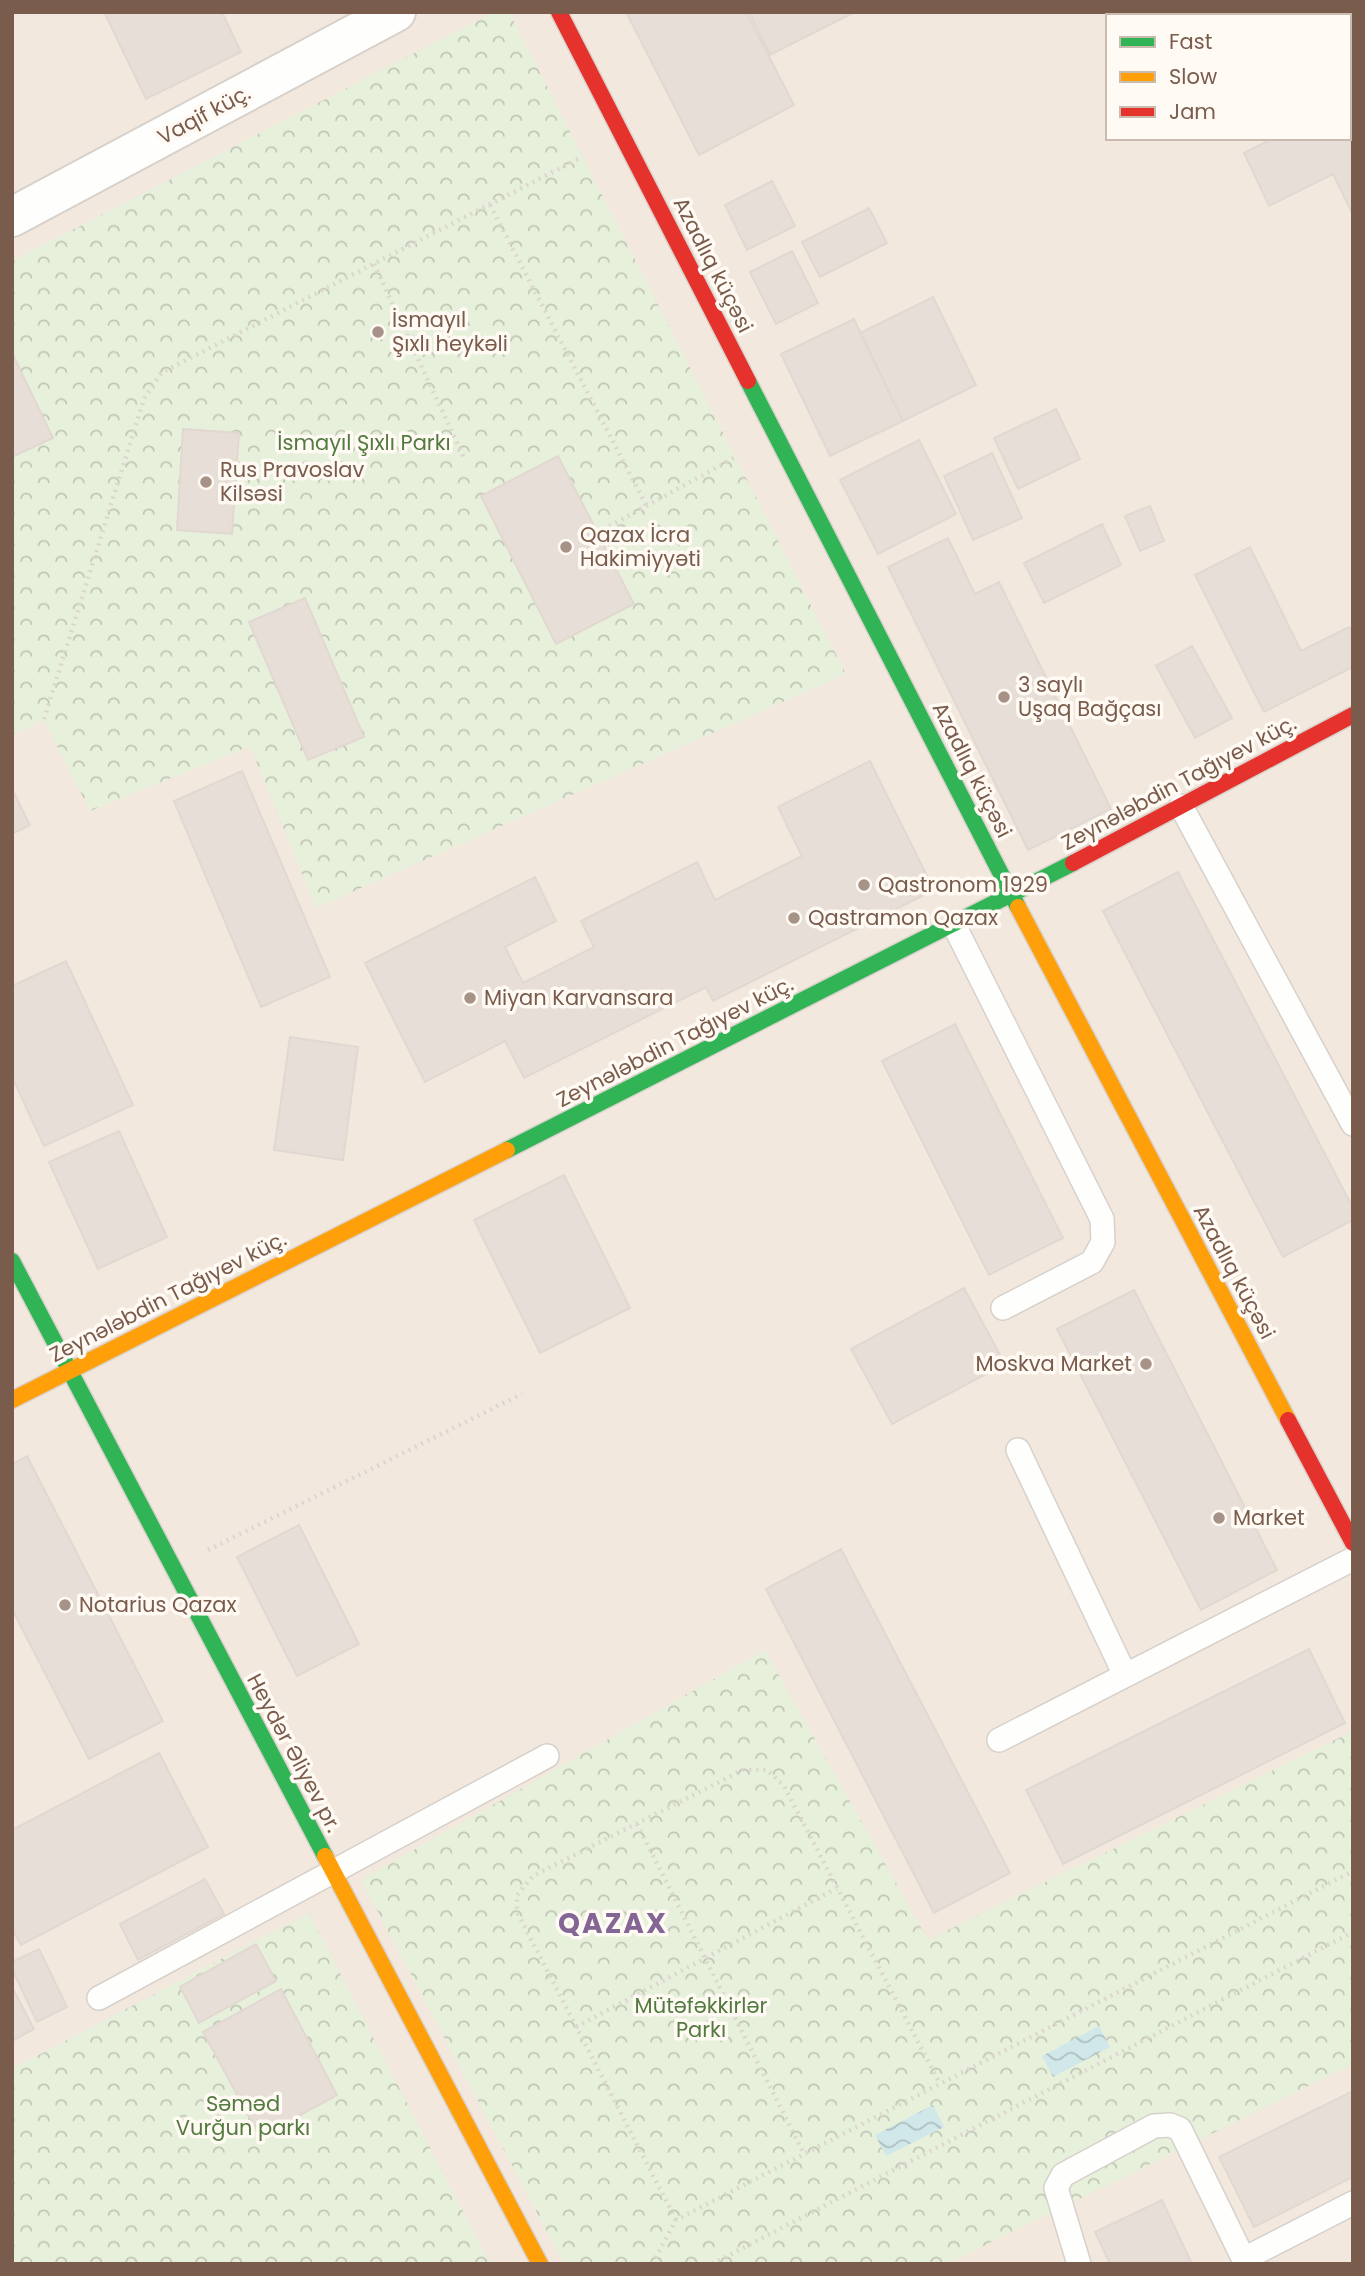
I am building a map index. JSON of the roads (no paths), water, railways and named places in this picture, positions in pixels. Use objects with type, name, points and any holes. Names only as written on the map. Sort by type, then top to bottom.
[{"type":"street","name":"Vaqif küç.","points":[[12,217],[396,12]]},
{"type":"street","name":"Azadlıq küçəsi","points":[[559,12],[1012,895],[1353,1543]]},
{"type":"street","name":"Zeynələbdin Tağıyev küç.","points":[[12,1400],[954,925],[1353,715]]},
{"type":"street","name":"Heydər Əliyev pr.","points":[[12,1261],[540,2264]]},
{"type":"lane","points":[[1181,806],[1353,1124]]},
{"type":"lane","points":[[954,925],[1101,1219],[1103,1242],[1092,1262],[1003,1308]]},
{"type":"lane","points":[[1018,1450],[1125,1675]]},
{"type":"lane","points":[[999,1740],[1353,1559]]},
{"type":"lane","points":[[99,1998],[547,1756]]},
{"type":"lane","points":[[1079,2264],[1056,2188],[1063,2175],[1154,2126],[1170,2124],[1180,2129],[1245,2261],[1353,2203]]},
{"type":"water","points":[[1099,2026],[1110,2047],[1053,2077],[1042,2056]]},
{"type":"water","points":[[933,2105],[944,2127],[886,2156],[875,2135]]},
{"type":"place","name":"İsmayıl Şıxlı heykəli","points":[[378,332]]},
{"type":"place","name":"Rus Pravoslav Kilsəsi","points":[[206,482]]},
{"type":"place","name":"Qazax İcra Hakimiyyəti","points":[[566,547]]},
{"type":"place","name":"3 saylı Uşaq Bağçası","points":[[1004,697]]},
{"type":"place","name":"Qastronom 1929","points":[[864,885]]},
{"type":"place","name":"Qastramon Qazax","points":[[794,918]]},
{"type":"place","name":"Miyan Karvansara","points":[[470,998]]},
{"type":"place","name":"Moskva Market","points":[[1146,1364]]},
{"type":"place","name":"Market","points":[[1219,1518]]},
{"type":"place","name":"Notarius Qazax","points":[[65,1605]]},
{"type":"district","name":"QAZAX","points":[[613,1923]]},
{"type":"park label","name":"İsmayıl Şıxlı Parkı","points":[[364,443]]},
{"type":"park label","name":"Mütəfəkkirlər Parkı","points":[[701,2018]]},
{"type":"park label","name":"Səməd Vurğun parkı","points":[[243,2116]]}]
